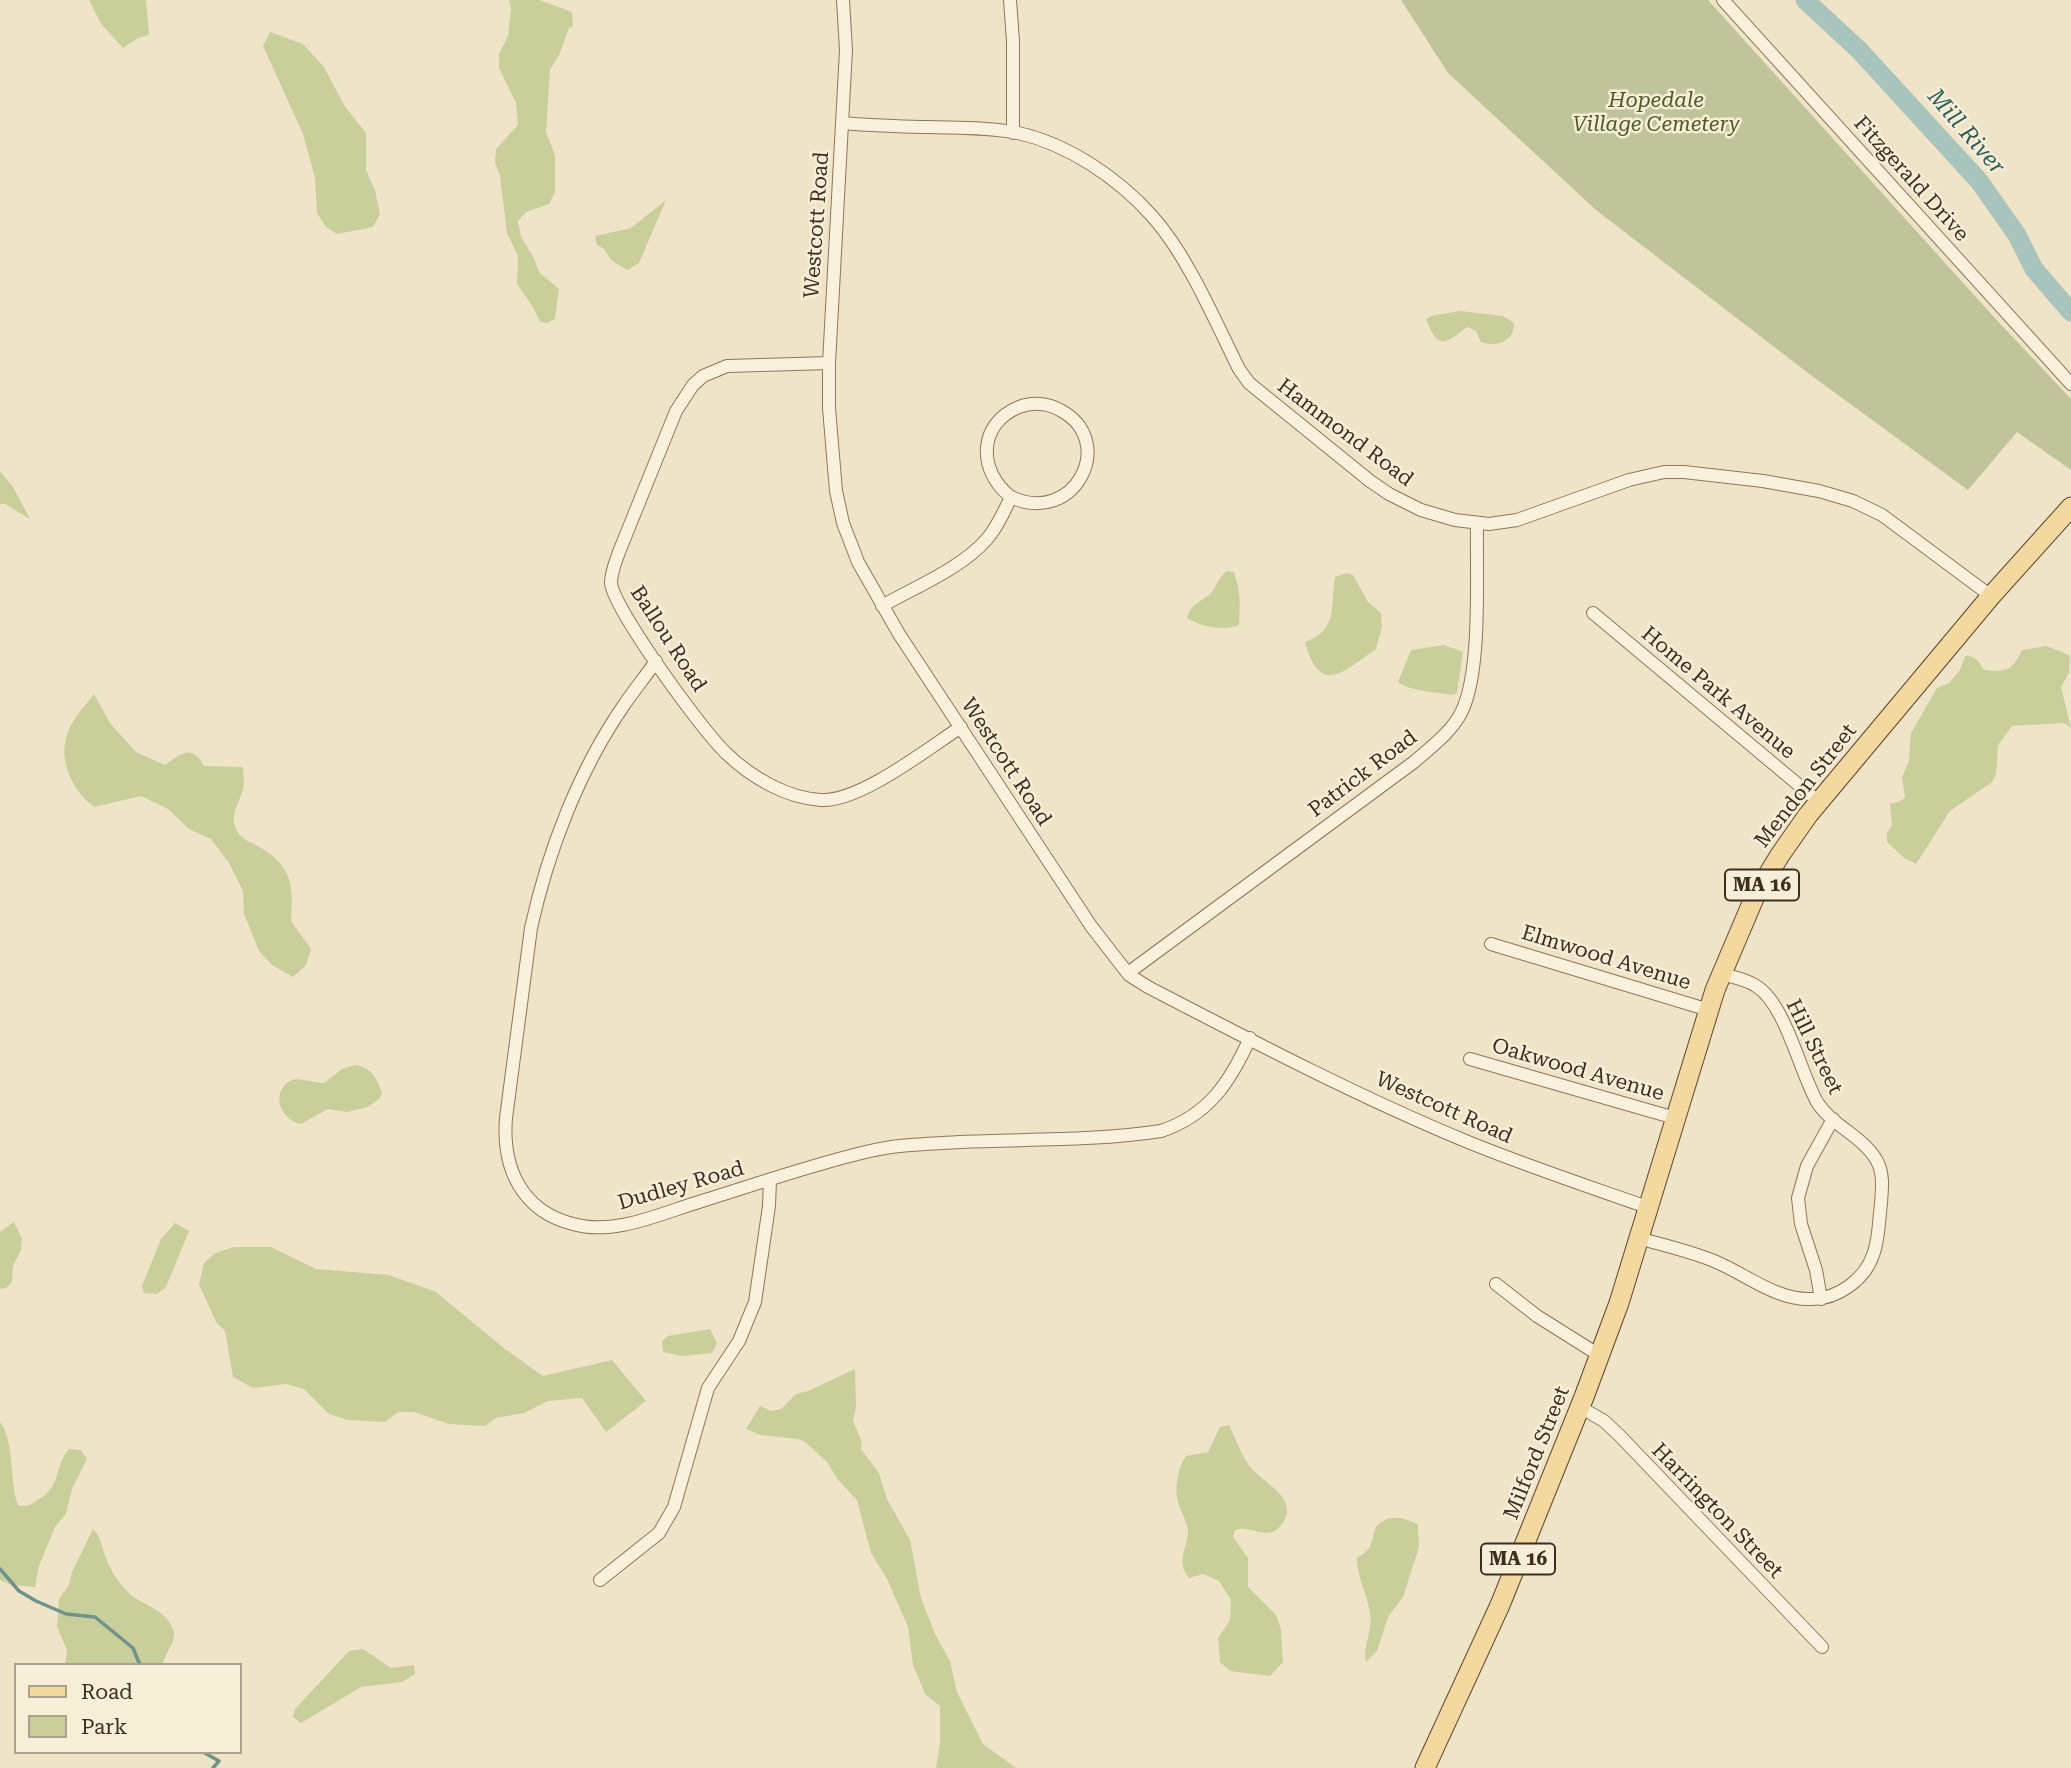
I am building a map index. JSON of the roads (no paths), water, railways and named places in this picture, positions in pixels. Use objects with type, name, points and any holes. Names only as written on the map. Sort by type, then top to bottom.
[{"type":"main road","name":"Mendon Street","points":[[1601,1351],[1721,974],[1755,896],[1780,855],[1819,802],[1991,596],[2071,506]]},
{"type":"main road","name":"Milford Street","points":[[1425,1768],[1490,1629],[1601,1351]]},
{"type":"street","name":"Westcott Road","points":[[843,0],[846,50],[829,408],[836,491],[843,523],[858,562],[882,606],[1091,926],[1128,973],[1147,987],[1402,1113],[1468,1142],[1647,1207]]},
{"type":"street","points":[[1010,0],[1013,132]]},
{"type":"street","name":"Fitzgerald Drive","points":[[1723,0],[2071,384]]},
{"type":"street","name":"Hammond Road","points":[[842,123],[981,128],[1013,132],[1056,146],[1113,180],[1152,216],[1180,256],[1239,369],[1249,383],[1389,494],[1421,510],[1477,523],[1517,520],[1629,480],[1664,472],[1763,481],[1819,491],[1853,501],[1882,515],[1991,596]]},
{"type":"street","name":"Ballou Road","points":[[830,363],[744,365],[716,369],[693,384],[676,411],[619,552],[611,582],[614,594],[630,624],[656,662],[726,753],[760,779],[804,798],[838,799],[869,785],[961,727]]},
{"type":"street","points":[[1045,404],[1066,413],[1075,421],[1085,439],[1087,459],[1081,478],[1068,493],[1050,503],[1030,504],[1011,497],[994,481],[986,460],[989,437],[994,426],[1011,411],[1022,406],[1045,404]]},
{"type":"street","points":[[882,606],[972,553],[994,529],[1011,497]]},
{"type":"street","name":"Patrick Road","points":[[1128,973],[1414,762],[1454,723],[1468,696],[1471,679],[1477,523]]},
{"type":"street","name":"Home Park Avenue","points":[[1592,613],[1819,802]]},
{"type":"street","name":"Dudley Road","points":[[656,662],[623,705],[588,768],[561,831],[537,903],[506,1118],[507,1155],[514,1178],[535,1204],[563,1221],[585,1227],[616,1226],[890,1147],[1129,1135],[1161,1131],[1187,1121],[1213,1099],[1235,1068],[1250,1038]]},
{"type":"street","name":"Elmwood Avenue","points":[[1491,944],[1709,1010]]},
{"type":"street","name":"Hill Street","points":[[1638,1238],[1714,1261],[1784,1296],[1811,1300],[1845,1289],[1858,1279],[1867,1267],[1876,1243],[1882,1186],[1881,1169],[1876,1160],[1867,1148],[1823,1111],[1815,1099],[1787,1031],[1770,1000],[1755,985],[1721,974]]},
{"type":"street","name":"Oakwood Avenue","points":[[1470,1059],[1675,1118]]},
{"type":"street","points":[[1821,1298],[1816,1270],[1801,1224],[1798,1198],[1807,1166],[1833,1119]]},
{"type":"street","points":[[600,1580],[659,1533],[668,1522],[708,1388],[739,1341],[755,1302],[769,1206],[770,1180]]},
{"type":"street","points":[[1496,1284],[1537,1316],[1601,1351]]},
{"type":"street","name":"Harrington Street","points":[[1580,1407],[1604,1421],[1619,1435],[1822,1647]]},
{"type":"waterway","name":"Mill River","points":[[1805,0],[1859,50],[1979,181],[2017,235],[2034,269],[2071,312]]},
{"type":"waterway","points":[[0,1569],[19,1591],[36,1601],[66,1614],[95,1617],[133,1648],[139,1663]]},
{"type":"waterway","points":[[207,1754],[219,1761],[213,1768]]},
{"type":"park label","name":"Hopedale Village Cemetery","points":[[1656,113]]}]
